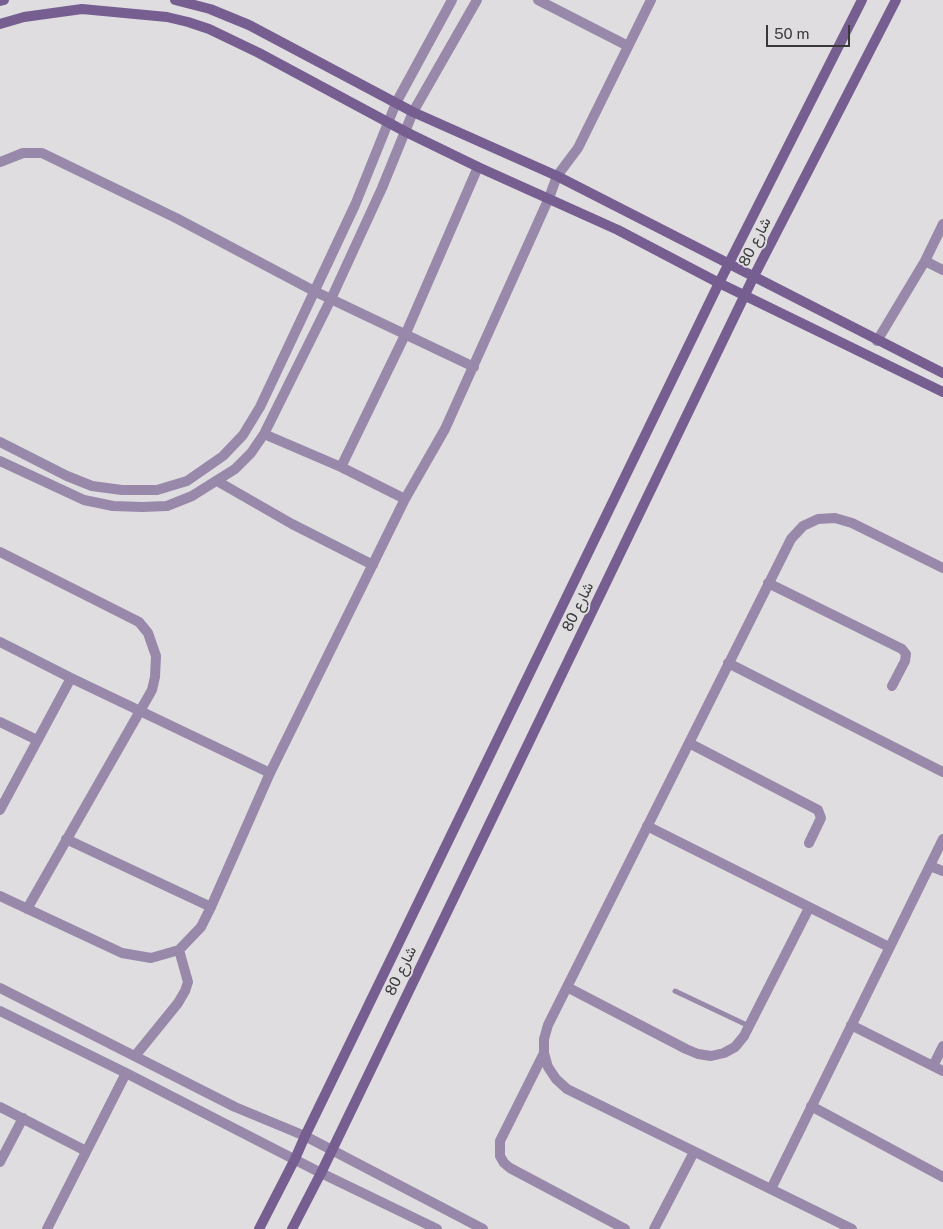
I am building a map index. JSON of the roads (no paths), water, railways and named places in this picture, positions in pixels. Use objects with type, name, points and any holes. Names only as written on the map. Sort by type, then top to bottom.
[{"type":"street","points":[[0,1],[4,0]]},
{"type":"street","points":[[175,0],[210,9],[249,25],[396,103],[556,176],[943,373]]},
{"type":"street","points":[[0,442],[67,476],[92,486],[122,490],[157,490],[187,481],[223,456],[243,435],[260,407],[355,205],[396,103],[452,0]]},
{"type":"street","points":[[0,460],[84,500],[113,506],[142,507],[167,506],[192,496],[234,469],[251,453],[264,434],[331,299],[414,112],[477,0]]},
{"type":"street","points":[[538,0],[628,46]]},
{"type":"street","points":[[0,896],[122,953],[151,958],[179,950],[201,926],[211,908],[270,773],[405,499],[444,430],[474,367],[549,198],[556,176],[578,148],[651,0]]},
{"type":"street","name":"شارع 80","points":[[259,1229],[295,1159],[719,283],[862,0]]},
{"type":"street","name":"شارع 80","points":[[292,1229],[321,1173],[754,276],[896,0]]},
{"type":"street","points":[[0,24],[24,17],[82,9],[143,14],[188,22],[208,29],[406,132],[478,167],[618,230],[719,283],[943,392]]},
{"type":"street","points":[[0,162],[23,153],[42,153],[176,218],[314,291],[406,333],[474,367]]},
{"type":"street","points":[[341,467],[406,333],[478,167]]},
{"type":"street","points":[[877,341],[925,261],[943,224]]},
{"type":"street","points":[[925,261],[943,270]]},
{"type":"street","points":[[264,434],[341,467],[405,499]]},
{"type":"street","points":[[217,481],[292,524],[374,565]]},
{"type":"street","points":[[851,1229],[567,1089],[556,1080],[548,1067],[544,1053],[544,1039],[548,1025],[791,539],[803,526],[818,519],[836,518],[852,522],[943,568]]},
{"type":"street","points":[[0,552],[139,622],[148,632],[154,646],[156,667],[152,690],[27,909]]},
{"type":"street","points":[[768,583],[902,650],[906,654],[906,661],[892,686]]},
{"type":"street","points":[[0,642],[270,773]]},
{"type":"street","points":[[728,664],[943,772]]},
{"type":"street","points":[[0,810],[71,678]]},
{"type":"street","points":[[0,722],[37,740]]},
{"type":"street","points":[[689,743],[818,810],[821,818],[809,843]]},
{"type":"street","points":[[647,826],[889,947]]},
{"type":"street","points":[[66,839],[211,908]]},
{"type":"street","points":[[770,1189],[943,839]]},
{"type":"street","points":[[930,866],[943,872]]},
{"type":"street","points":[[567,987],[698,1054],[711,1056],[724,1053],[736,1046],[744,1036],[809,908]]},
{"type":"street","points":[[135,1056],[185,991],[188,982],[179,950]]},
{"type":"street","points":[[0,988],[235,1107],[305,1136],[483,1229]]},
{"type":"street","points":[[0,1011],[126,1072],[422,1226],[437,1229]]},
{"type":"street","points":[[851,1025],[938,1069],[943,1046]]},
{"type":"street","points":[[544,1053],[500,1141],[500,1156],[510,1168],[625,1229]]},
{"type":"street","points":[[47,1229],[126,1072]]},
{"type":"street","points":[[811,1106],[943,1177]]},
{"type":"street","points":[[0,1107],[86,1151]]},
{"type":"street","points":[[1,1157],[23,1118]]},
{"type":"street","points":[[654,1229],[694,1152]]},
{"type":"lane","points":[[675,991],[749,1026]]}]
